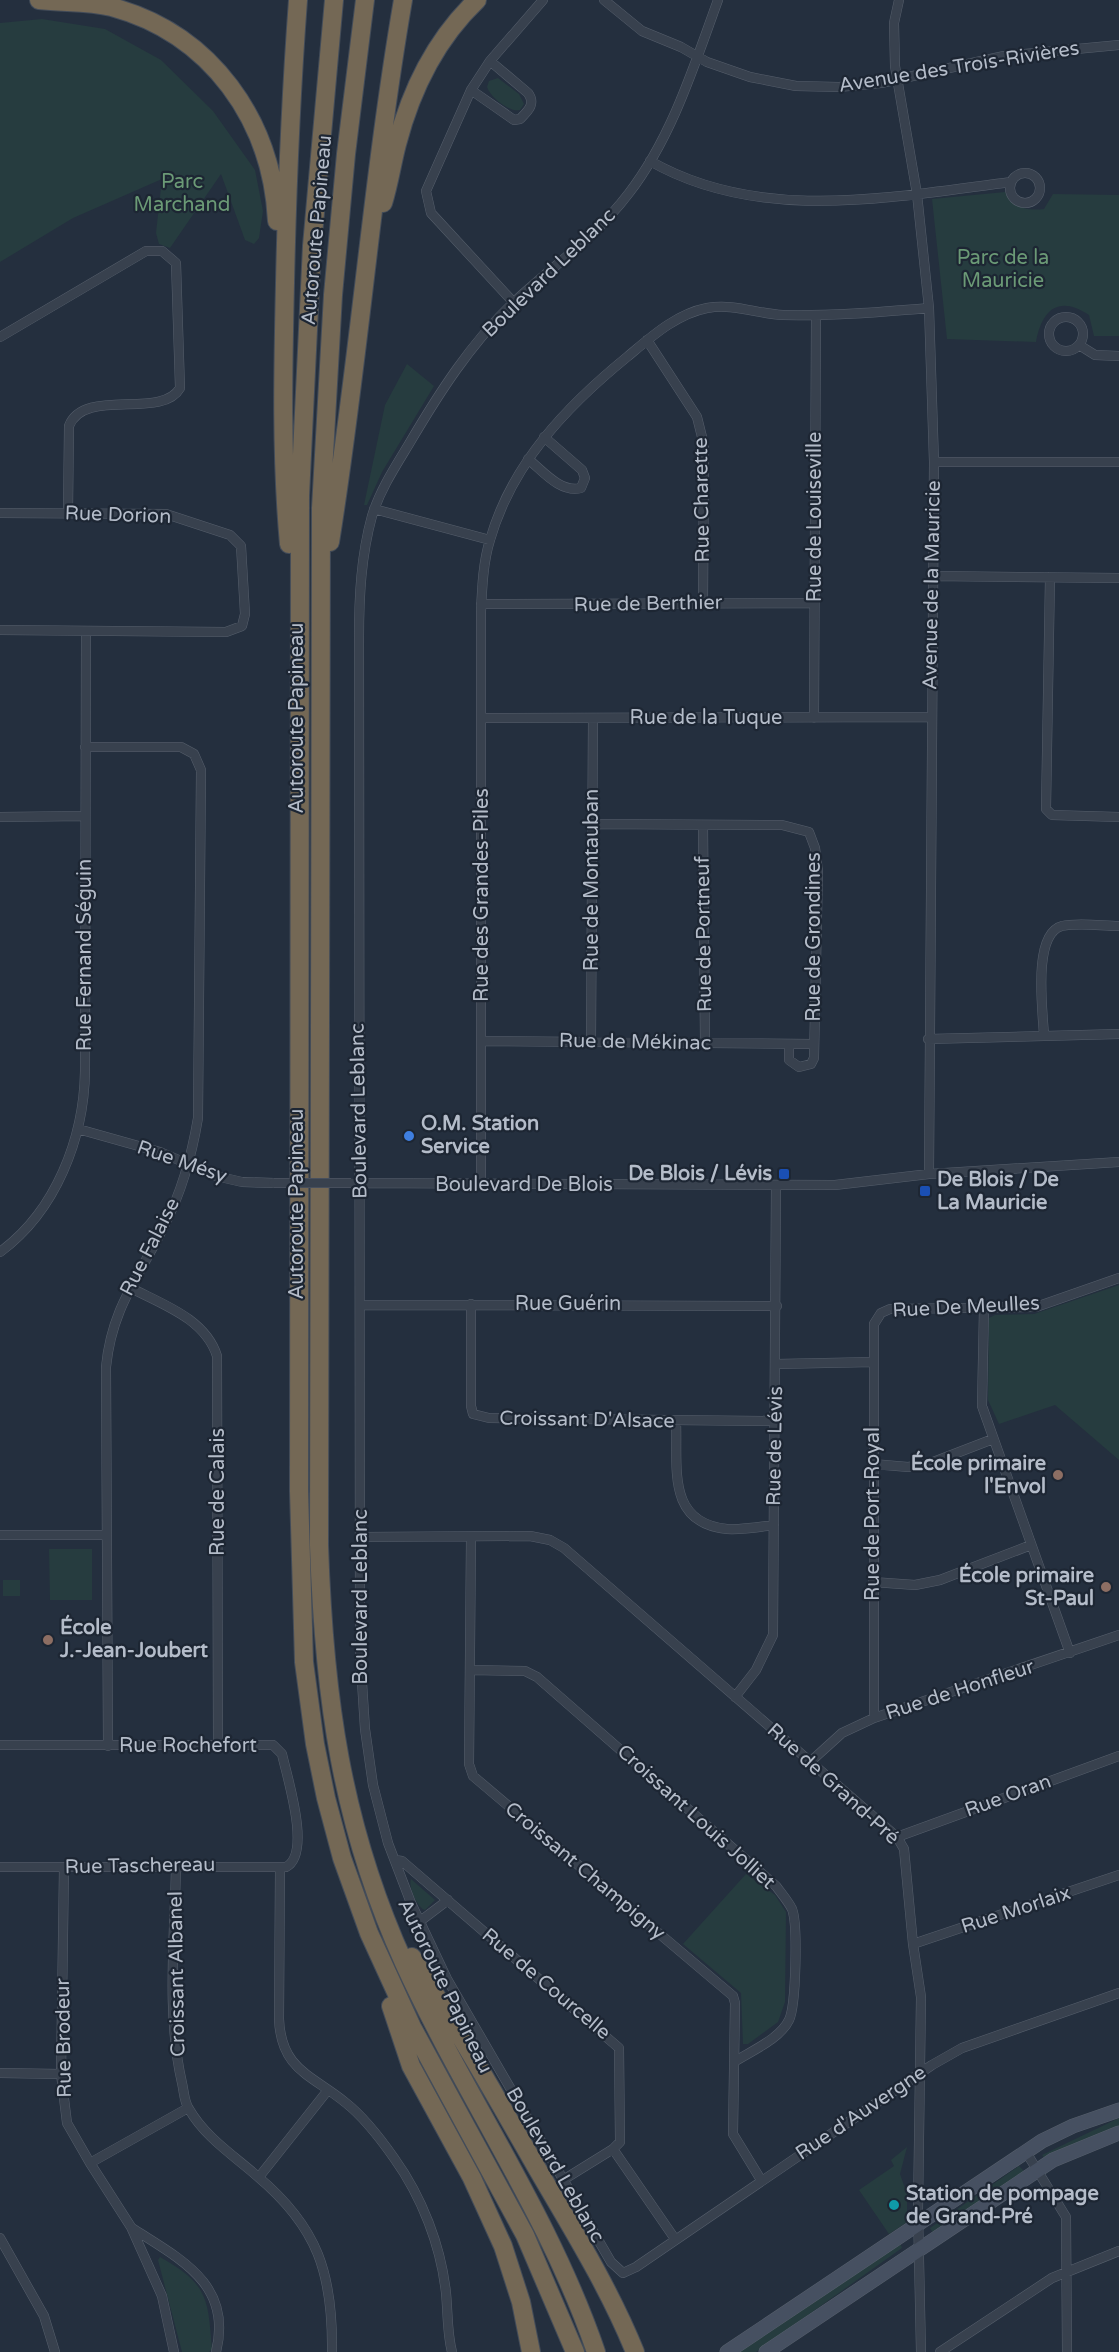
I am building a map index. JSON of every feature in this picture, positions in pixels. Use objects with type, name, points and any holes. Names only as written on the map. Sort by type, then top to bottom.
[{"type":"highway","points":[[39,0],[83,2],[139,16],[180,38],[214,66],[244,105],[264,149],[274,186],[278,232],[286,263]]},
{"type":"highway","points":[[297,0],[286,263],[283,477],[299,656]]},
{"type":"highway","name":"Autoroute Papineau","points":[[334,0],[315,198],[300,496],[298,1503],[301,1628],[309,1706],[324,1788],[342,1858],[362,1916],[412,2027],[525,2235],[575,2352]]},
{"type":"highway","name":"Autoroute Papineau","points":[[365,0],[346,154],[332,306],[323,465],[320,606],[321,1615],[327,1690],[339,1762],[357,1839],[381,1907],[416,1989],[546,2232],[596,2352]]},
{"type":"highway","points":[[320,606],[344,453],[367,250],[403,0]]},
{"type":"highway","points":[[367,250],[386,194],[402,128],[417,85],[443,39],[477,0]]},
{"type":"highway","points":[[381,1907],[462,2037],[558,2204],[605,2287],[635,2352]]},
{"type":"highway","points":[[362,1916],[411,2066],[472,2178],[503,2246],[521,2302],[531,2352]]},
{"type":"street","points":[[514,303],[434,217],[427,202],[428,185],[471,90],[490,62],[543,0]]},
{"type":"street","name":"Avenue des Trois-Rivières","points":[[604,0],[642,31],[750,77],[796,86],[838,87],[897,81],[1004,56],[1119,45]]},
{"type":"street","name":"Boulevard Leblanc","points":[[623,2273],[610,2262],[456,1994],[419,1922],[395,1860],[375,1794],[365,1729],[360,1651],[360,1305],[356,1183],[359,590],[374,509],[389,476],[452,375],[480,338],[514,303],[600,229],[631,191],[650,162],[676,110],[718,0]]},
{"type":"street","name":"Avenue de la Mauricie","points":[[898,0],[893,34],[897,81],[917,194],[929,308],[934,462],[930,717],[929,1174]]},
{"type":"street","points":[[471,90],[514,120],[520,119],[532,105],[532,99],[528,93],[490,62]]},
{"type":"street","points":[[650,162],[701,183],[775,201],[841,201],[1011,182]]},
{"type":"street","points":[[0,337],[146,251],[162,251],[176,263],[180,388],[169,399],[85,409],[72,418],[69,426],[68,513]]},
{"type":"street","name":"Rue des Grandes-Piles","points":[[482,1185],[481,604],[490,540],[518,474],[544,437],[586,390],[668,323],[705,308],[730,305],[765,314],[816,316],[929,308]]},
{"type":"street","name":"Rue de Louiseville","points":[[814,717],[816,316]]},
{"type":"street","name":"Rue Charette","points":[[647,340],[697,417],[704,445],[703,604]]},
{"type":"street","points":[[1079,345],[1095,355],[1119,356]]},
{"type":"street","points":[[528,459],[558,485],[574,490],[581,488],[585,478],[582,470],[544,437]]},
{"type":"street","points":[[934,462],[1119,462]]},
{"type":"street","points":[[374,509],[490,540]]},
{"type":"street","name":"Rue Dorion","points":[[0,513],[172,515],[230,535],[239,541],[243,552],[245,618],[238,629],[226,632],[86,631]]},
{"type":"street","points":[[932,576],[1119,578]]},
{"type":"street","points":[[1050,577],[1046,809],[1052,815],[1119,817]]},
{"type":"street","name":"Rue de Berthier","points":[[481,604],[814,603]]},
{"type":"street","points":[[0,630],[86,631]]},
{"type":"street","name":"Rue Fernand Séguin","points":[[0,1252],[39,1214],[56,1186],[78,1130],[85,1071],[86,631]]},
{"type":"street","name":"Rue de la Tuque","points":[[482,718],[930,717]]},
{"type":"street","name":"Rue de Montauban","points":[[591,1042],[592,718]]},
{"type":"street","name":"Rue Falaise","points":[[85,747],[181,747],[195,754],[200,764],[200,1099],[198,1118],[188,1164],[166,1222],[129,1287],[114,1321],[106,1367],[108,1746]]},
{"type":"street","points":[[0,817],[85,816]]},
{"type":"street","points":[[592,824],[703,825]]},
{"type":"street","name":"Rue de Grondines","points":[[703,825],[782,825],[809,832],[815,848],[818,871],[814,1044]]},
{"type":"street","name":"Rue de Portneuf","points":[[703,825],[705,1043]]},
{"type":"street","points":[[1044,1036],[1042,966],[1044,944],[1054,931],[1063,926],[1119,926]]},
{"type":"street","points":[[928,1039],[1119,1034]]},
{"type":"street","name":"Rue de Mékinac","points":[[482,1041],[814,1044]]},
{"type":"street","points":[[789,1044],[789,1060],[800,1067],[811,1064],[814,1058],[814,1044]]},
{"type":"street","name":"Rue Mésy","points":[[78,1130],[160,1152],[233,1180],[274,1183],[356,1183]]},
{"type":"street","name":"Boulevard De Blois","points":[[356,1183],[835,1185],[929,1174],[1119,1162]]},
{"type":"street","name":"Rue de Lévis","points":[[735,1697],[756,1670],[773,1635],[777,1185]]},
{"type":"street","name":"Rue De Meulles","points":[[881,1313],[890,1309],[1036,1307],[1119,1278]]},
{"type":"street","name":"Rue de Calais","points":[[129,1287],[200,1326],[209,1337],[217,1356],[218,1745]]},
{"type":"street","name":"Croissant D'Alsace","points":[[471,1304],[471,1406],[473,1414],[489,1418],[775,1422]]},
{"type":"street","name":"Rue Guérin","points":[[360,1305],[777,1306]]},
{"type":"street","points":[[984,1308],[982,1406],[1070,1653]]},
{"type":"street","name":"Rue de Port-Royal","points":[[874,1718],[874,1324],[881,1313]]},
{"type":"street","points":[[776,1364],[874,1362]]},
{"type":"street","points":[[676,1422],[679,1492],[682,1505],[693,1517],[709,1526],[729,1529],[774,1526]]},
{"type":"street","points":[[873,1464],[908,1467],[928,1464],[993,1439]]},
{"type":"street","points":[[0,1535],[106,1534]]},
{"type":"street","name":"Rue de Grand-Pré","points":[[361,1538],[530,1536],[550,1540],[564,1548],[897,1837],[904,1849],[913,1944],[921,1997],[918,2224],[921,2352]]},
{"type":"street","name":"Croissant Champigny","points":[[471,1537],[469,1764],[473,1776],[733,1996],[735,2003],[733,2134],[761,2180]]},
{"type":"street","points":[[873,1582],[915,1585],[940,1580],[1031,1545]]},
{"type":"street","name":"Rue de Honfleur","points":[[810,1762],[842,1733],[874,1718],[1119,1635]]},
{"type":"street","name":"Croissant Louis Jolliet","points":[[471,1670],[525,1671],[537,1677],[776,1886],[793,1911],[796,1940],[792,2009],[789,2021],[780,2031],[734,2062]]},
{"type":"street","name":"Rue Rochefort","points":[[0,1745],[273,1745],[281,1752],[298,1826],[295,1860],[288,1866],[280,1867]]},
{"type":"street","name":"Rue Oran","points":[[897,1837],[1119,1756]]},
{"type":"street","name":"Rue de Courcelle","points":[[395,1860],[402,1861],[619,2048],[621,2137],[613,2149]]},
{"type":"street","name":"Rue Taschereau","points":[[0,1867],[176,1865],[280,1867]]},
{"type":"street","name":"Croissant Albanel","points":[[176,1865],[174,2047],[188,2108],[215,2142],[259,2177],[294,2211],[308,2231],[327,2276],[333,2320],[332,2352]]},
{"type":"street","points":[[280,1867],[280,2038],[288,2057],[296,2067],[354,2110],[380,2139],[418,2199],[441,2265],[452,2352]]},
{"type":"street","name":"Rue Brodeur","points":[[64,1868],[61,2074],[67,2123],[131,2227],[162,2296],[174,2352]]},
{"type":"street","name":"Rue Morlaix","points":[[913,1944],[1119,1875]]},
{"type":"street","points":[[419,1922],[448,1900]]},
{"type":"street","name":"Rue d'Auvergne","points":[[623,2273],[630,2271],[920,2071],[962,2048],[1119,1993]]},
{"type":"street","points":[[0,2073],[61,2074]]},
{"type":"street","points":[[259,2177],[328,2090]]},
{"type":"street","points":[[90,2163],[188,2108]]},
{"type":"street","points":[[727,2352],[1026,2152],[1067,2128],[1119,2109]]},
{"type":"street","points":[[766,2352],[1038,2170],[1071,2151],[1119,2133]]},
{"type":"street","points":[[563,2180],[613,2149],[675,2239]]},
{"type":"street","points":[[1026,2152],[1066,2217],[1067,2352]]},
{"type":"street","name":"Rue Brodeur","points":[[131,2227],[187,2263],[212,2291],[220,2326],[216,2352]]},
{"type":"street","points":[[0,2238],[44,2316],[55,2352]]},
{"type":"street","points":[[940,2352],[1068,2271],[1119,2251]]},
{"type":"green space","name":"Parc Marchand","points":[[42,19],[105,29],[161,60],[213,111],[255,170],[263,211],[259,238],[254,244],[245,240],[221,174],[170,248],[159,244],[156,233],[162,179],[73,218],[0,262],[0,23]]},
{"type":"green space","points":[[498,78],[519,94],[524,104],[520,110],[506,107],[489,91],[487,87],[489,81]]},
{"type":"green space","name":"Parc de la Mauricie","points":[[1005,192],[1017,205],[1032,209],[1044,209],[1053,194],[1119,195],[1119,336],[1094,336],[1089,315],[1069,306],[1061,306],[1047,314],[1036,342],[947,339],[932,199]]},
{"type":"green space","points":[[407,364],[434,386],[382,472],[367,505],[364,505],[385,405]]},
{"type":"green space","points":[[1119,1285],[1119,1460],[1055,1405],[999,1424],[988,1400],[989,1318],[995,1315],[1034,1314]]},
{"type":"green space","points":[[49,1549],[92,1549],[92,1600],[50,1600]]},
{"type":"green space","points":[[3,1580],[20,1580],[20,1596],[3,1596]]},
{"type":"green space","points":[[746,1874],[775,1895],[786,1912],[785,2002],[778,2022],[748,2044],[743,2044],[741,1993],[683,1944]]},
{"type":"green space","points":[[411,1879],[435,1900],[425,1910],[414,1896]]},
{"type":"green space","points":[[1119,2118],[1119,2128],[1071,2145],[1045,2159],[1042,2155]]},
{"type":"green space","points":[[907,2147],[900,2174],[907,2194],[907,2222],[889,2234],[859,2190],[894,2166],[891,2160]]},
{"type":"green space","points":[[1019,2166],[1025,2172],[933,2233],[930,2228]]},
{"type":"green space","points":[[900,2243],[902,2248],[756,2352],[738,2352]]},
{"type":"green space","points":[[160,2257],[188,2276],[202,2294],[211,2332],[212,2349],[209,2352],[182,2352],[158,2260]]},
{"type":"place","name":"O.M. Station Service","points":[[409,1136]]},
{"type":"place","name":"De Blois / Lévis","points":[[784,1174]]},
{"type":"place","name":"De Blois / De La Mauricie","points":[[925,1191]]},
{"type":"place","name":"École primaire l'Envol","points":[[1058,1475]]},
{"type":"place","name":"École primaire St-Paul","points":[[1106,1587]]},
{"type":"place","name":"École J.-Jean-Joubert","points":[[48,1640]]},
{"type":"place","name":"Station de pompage de Grand-Pré","points":[[894,2205]]}]
